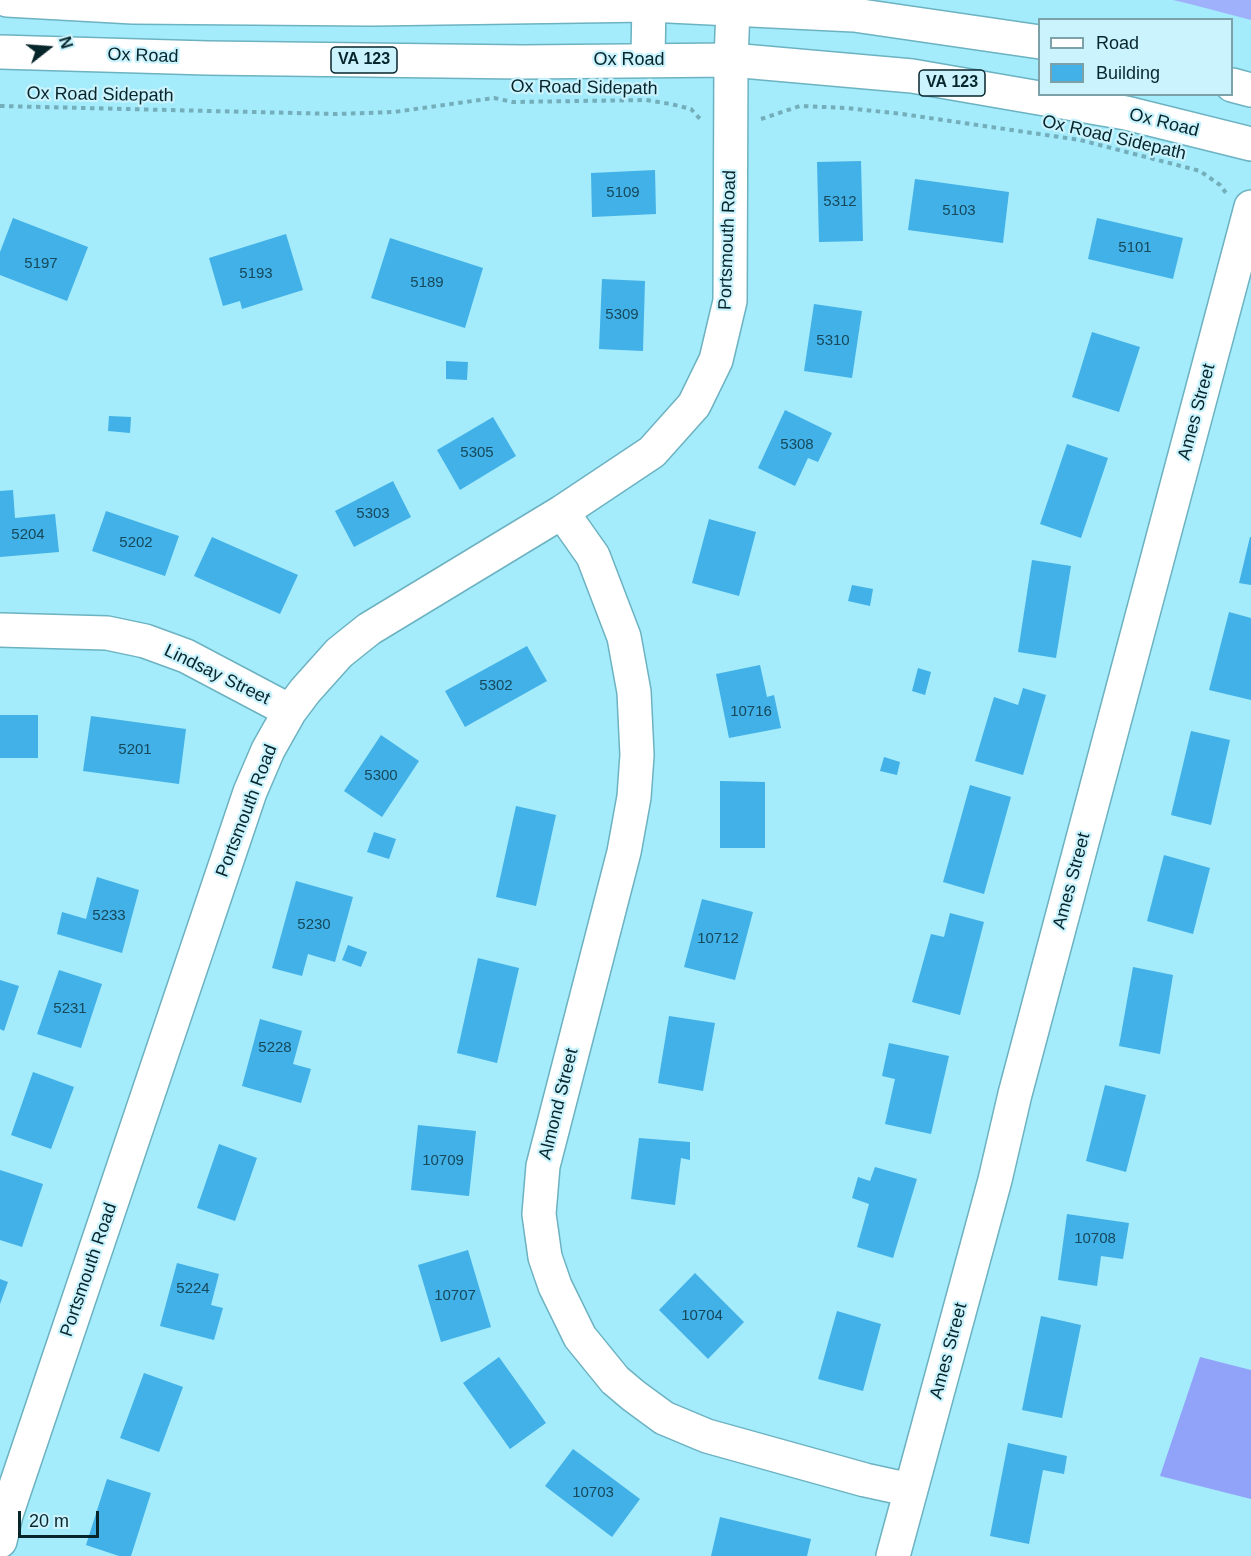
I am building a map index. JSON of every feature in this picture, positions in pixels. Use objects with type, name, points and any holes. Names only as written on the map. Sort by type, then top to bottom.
[{"type":"street","points":[[7,0],[133,7],[360,9],[649,2],[854,15],[1038,42]]},
{"type":"street","points":[[648,60],[649,2]]},
{"type":"street","name":"Portsmouth Road","points":[[0,1541],[10,1503],[250,792],[268,750],[290,711],[339,653],[369,629],[562,512],[652,452],[694,405],[716,360],[730,301],[731,60],[734,9]]},
{"type":"street","name":"Ox Road","points":[[0,52],[522,62],[731,60],[912,76],[1126,113],[1251,144]]},
{"type":"street","points":[[1233,85],[1251,90]]},
{"type":"street","name":"Ames Street","points":[[893,1556],[995,1180],[1240,202]]},
{"type":"street","name":"Almond Street","points":[[562,512],[593,556],[624,637],[634,692],[637,755],[634,797],[624,852],[543,1166],[539,1214],[545,1257],[555,1286],[580,1337],[615,1380],[664,1418],[707,1436],[911,1491]]},
{"type":"street","name":"Lindsay Street","points":[[0,630],[107,633],[145,641],[186,657],[290,711]]},
{"type":"path","name":"Ox Road Sidepath","points":[[0,106],[337,114],[394,112],[494,98],[513,102],[646,100],[691,109],[705,123],[766,118],[800,106],[902,114],[1080,140],[1200,171],[1240,202]]},
{"type":"shaded area","points":[[1173,0],[1251,0],[1251,20],[1190,4]]},
{"type":"shaded area","points":[[1200,1357],[1251,1370],[1251,1499],[1160,1476]]},
{"type":"building","points":[[861,161],[863,241],[819,242],[817,162]]},
{"type":"building","points":[[655,170],[656,214],[592,217],[591,173]]},
{"type":"building","points":[[915,179],[1009,192],[1003,243],[908,230]]},
{"type":"building","points":[[13,218],[88,247],[67,301],[0,275],[0,252]]},
{"type":"building","points":[[1097,218],[1183,238],[1173,279],[1088,259]]},
{"type":"building","points":[[286,234],[303,290],[242,309],[240,301],[223,306],[209,258]]},
{"type":"building","points":[[390,238],[483,268],[465,328],[371,298]]},
{"type":"building","points":[[602,279],[645,281],[643,351],[599,349]]},
{"type":"building","points":[[814,304],[862,311],[852,378],[804,371]]},
{"type":"building","points":[[1092,332],[1140,347],[1119,412],[1072,397]]},
{"type":"building","points":[[446,361],[468,362],[467,380],[446,379]]},
{"type":"building","points":[[785,410],[832,433],[818,462],[808,458],[795,486],[758,468]]},
{"type":"building","points":[[109,416],[131,417],[130,433],[108,431]]},
{"type":"building","points":[[493,417],[516,456],[460,490],[437,450]]},
{"type":"building","points":[[1067,444],[1108,458],[1081,538],[1040,524]]},
{"type":"building","points":[[393,481],[411,517],[354,547],[335,511]]},
{"type":"building","points":[[13,490],[15,518],[55,514],[59,552],[0,557],[0,491]]},
{"type":"building","points":[[106,511],[179,536],[165,576],[92,551]]},
{"type":"building","points":[[709,519],[756,532],[739,596],[692,583]]},
{"type":"building","points":[[212,537],[298,575],[280,614],[194,576]]},
{"type":"building","points":[[1251,537],[1251,585],[1239,583]]},
{"type":"building","points":[[1032,560],[1071,566],[1056,658],[1018,652]]},
{"type":"building","points":[[852,585],[873,589],[870,606],[848,601]]},
{"type":"building","points":[[1229,612],[1251,618],[1251,700],[1209,690]]},
{"type":"building","points":[[527,646],[547,681],[465,727],[445,691]]},
{"type":"building","points":[[760,665],[767,697],[774,695],[781,728],[729,738],[716,674]]},
{"type":"building","points":[[918,668],[931,672],[925,695],[912,691]]},
{"type":"building","points":[[1023,688],[1046,695],[1023,775],[975,761],[994,697],[1018,705]]},
{"type":"building","points":[[0,715],[38,715],[38,758],[0,758]]},
{"type":"building","points":[[91,716],[186,729],[179,784],[83,771]]},
{"type":"building","points":[[1191,731],[1230,740],[1211,825],[1171,815]]},
{"type":"building","points":[[381,735],[419,761],[382,817],[344,791]]},
{"type":"building","points":[[884,757],[900,762],[897,775],[880,771]]},
{"type":"building","points":[[720,781],[765,782],[765,848],[720,848]]},
{"type":"building","points":[[970,785],[1011,797],[984,894],[943,882]]},
{"type":"building","points":[[516,806],[556,815],[536,906],[496,897]]},
{"type":"building","points":[[374,832],[396,839],[389,859],[367,852]]},
{"type":"building","points":[[1164,855],[1210,868],[1193,934],[1147,921]]},
{"type":"building","points":[[97,877],[139,890],[122,953],[57,934],[62,912],[86,919]]},
{"type":"building","points":[[296,881],[353,897],[335,962],[308,954],[302,976],[272,968]]},
{"type":"building","points":[[702,899],[753,912],[735,980],[684,967]]},
{"type":"building","points":[[950,913],[984,922],[960,1015],[912,1002],[931,934],[944,937]]},
{"type":"building","points":[[348,945],[367,952],[361,967],[342,960]]},
{"type":"building","points":[[478,958],[519,968],[497,1063],[457,1053]]},
{"type":"building","points":[[1133,967],[1173,975],[1160,1054],[1119,1046]]},
{"type":"building","points":[[59,970],[102,984],[81,1048],[37,1034]]},
{"type":"building","points":[[0,980],[19,986],[4,1031],[0,1029]]},
{"type":"building","points":[[669,1016],[715,1023],[703,1091],[658,1083]]},
{"type":"building","points":[[260,1019],[302,1031],[293,1064],[311,1069],[301,1103],[242,1086]]},
{"type":"building","points":[[889,1043],[949,1056],[931,1134],[885,1124],[895,1079],[882,1076]]},
{"type":"building","points":[[33,1072],[74,1087],[51,1149],[11,1135]]},
{"type":"building","points":[[1105,1085],[1146,1095],[1126,1172],[1086,1161]]},
{"type":"building","points":[[418,1125],[476,1131],[469,1196],[411,1190]]},
{"type":"building","points":[[639,1138],[690,1142],[690,1160],[681,1158],[675,1205],[631,1199]]},
{"type":"building","points":[[219,1144],[257,1158],[235,1221],[197,1208]]},
{"type":"building","points":[[875,1167],[917,1179],[893,1258],[857,1247],[869,1204],[852,1198],[858,1177],[870,1181]]},
{"type":"building","points":[[0,1170],[43,1184],[22,1247],[0,1240]]},
{"type":"building","points":[[1067,1214],[1129,1223],[1123,1259],[1101,1256],[1097,1286],[1058,1280]]},
{"type":"building","points":[[468,1250],[491,1327],[441,1342],[418,1265]]},
{"type":"building","points":[[177,1263],[219,1274],[211,1305],[223,1308],[214,1340],[160,1326]]},
{"type":"building","points":[[695,1273],[744,1322],[708,1359],[659,1310]]},
{"type":"building","points":[[0,1279],[8,1282],[0,1304]]},
{"type":"building","points":[[837,1311],[881,1324],[863,1391],[818,1379]]},
{"type":"building","points":[[1041,1316],[1081,1325],[1062,1418],[1022,1410]]},
{"type":"building","points":[[499,1357],[546,1423],[510,1449],[463,1383]]},
{"type":"building","points":[[144,1373],[183,1387],[159,1452],[120,1438]]},
{"type":"building","points":[[1008,1443],[1067,1456],[1064,1474],[1043,1470],[1029,1544],[990,1536]]},
{"type":"building","points":[[573,1449],[640,1499],[612,1537],[545,1486]]},
{"type":"building","points":[[107,1479],[151,1493],[131,1556],[119,1556],[86,1545]]},
{"type":"building","points":[[720,1517],[811,1539],[807,1556],[711,1556]]}]
